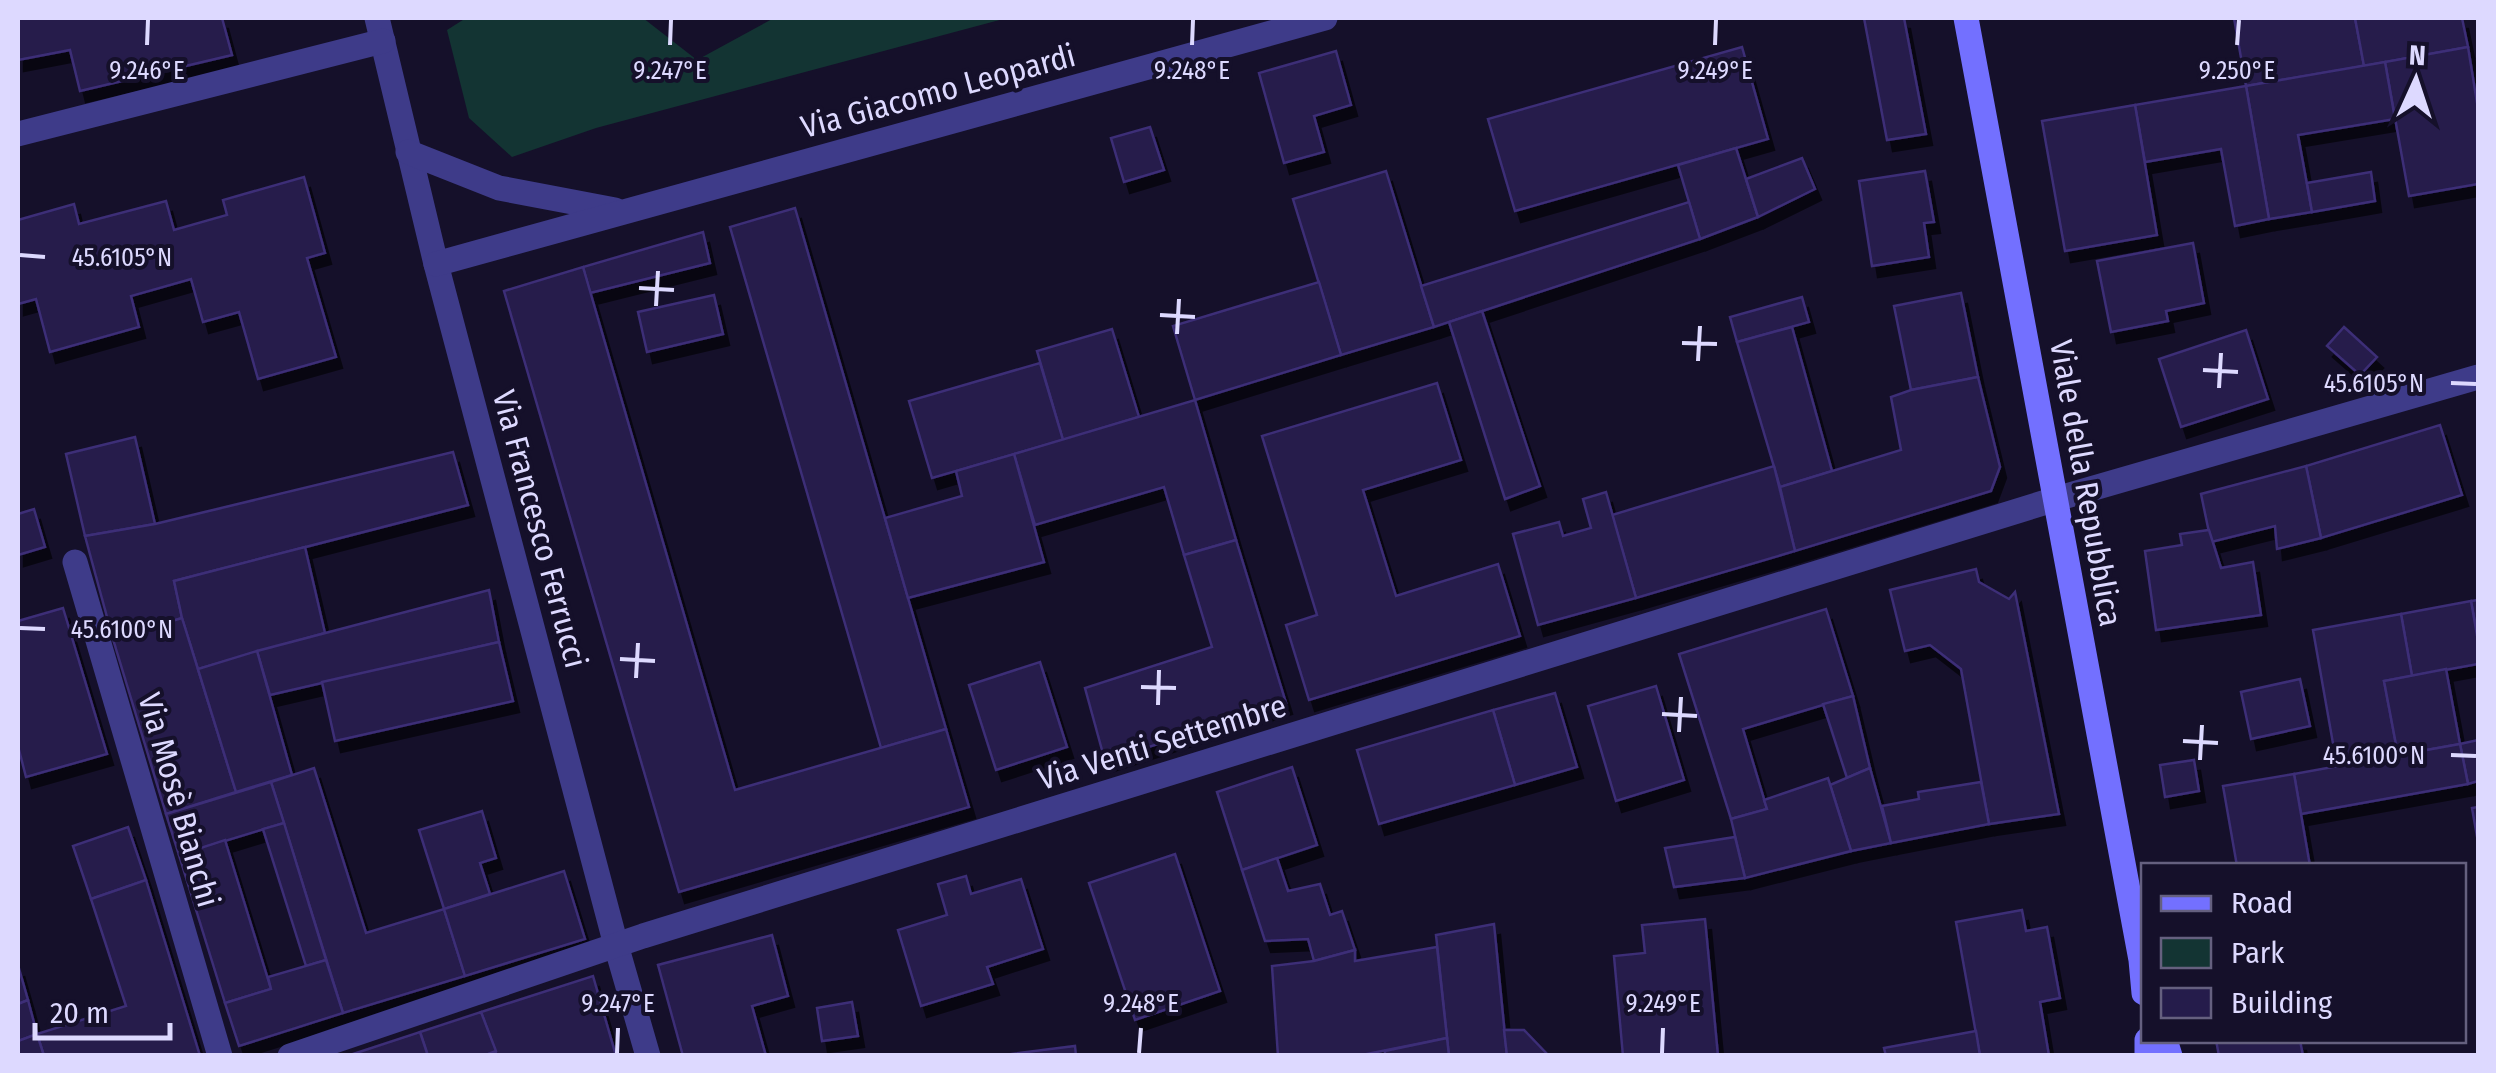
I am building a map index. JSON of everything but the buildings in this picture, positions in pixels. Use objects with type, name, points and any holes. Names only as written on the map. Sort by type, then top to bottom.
[{"type":"street","name":"Via Giacomo Leopardi","points":[[436,264],[1325,18]]},
{"type":"street","name":"Viale della Repubblica","points":[[1966,18],[2141,960]]},
{"type":"street","points":[[18,134],[380,29]]},
{"type":"street","name":"Via Francesco Ferrucci","points":[[380,29],[436,264],[648,1056]]},
{"type":"street","name":"Via Giacomo Leopardi","points":[[408,152],[498,188],[625,211]]},
{"type":"street","name":"Via Venti Settembre","points":[[290,1056],[616,945],[2056,499],[2478,377]]},
{"type":"street","name":"Via Mosè Bianchi","points":[[76,562],[220,1056]]},
{"type":"green space","points":[[466,18],[643,18],[697,60],[774,18],[1007,18],[596,128],[512,157],[469,118],[447,30]]}]
